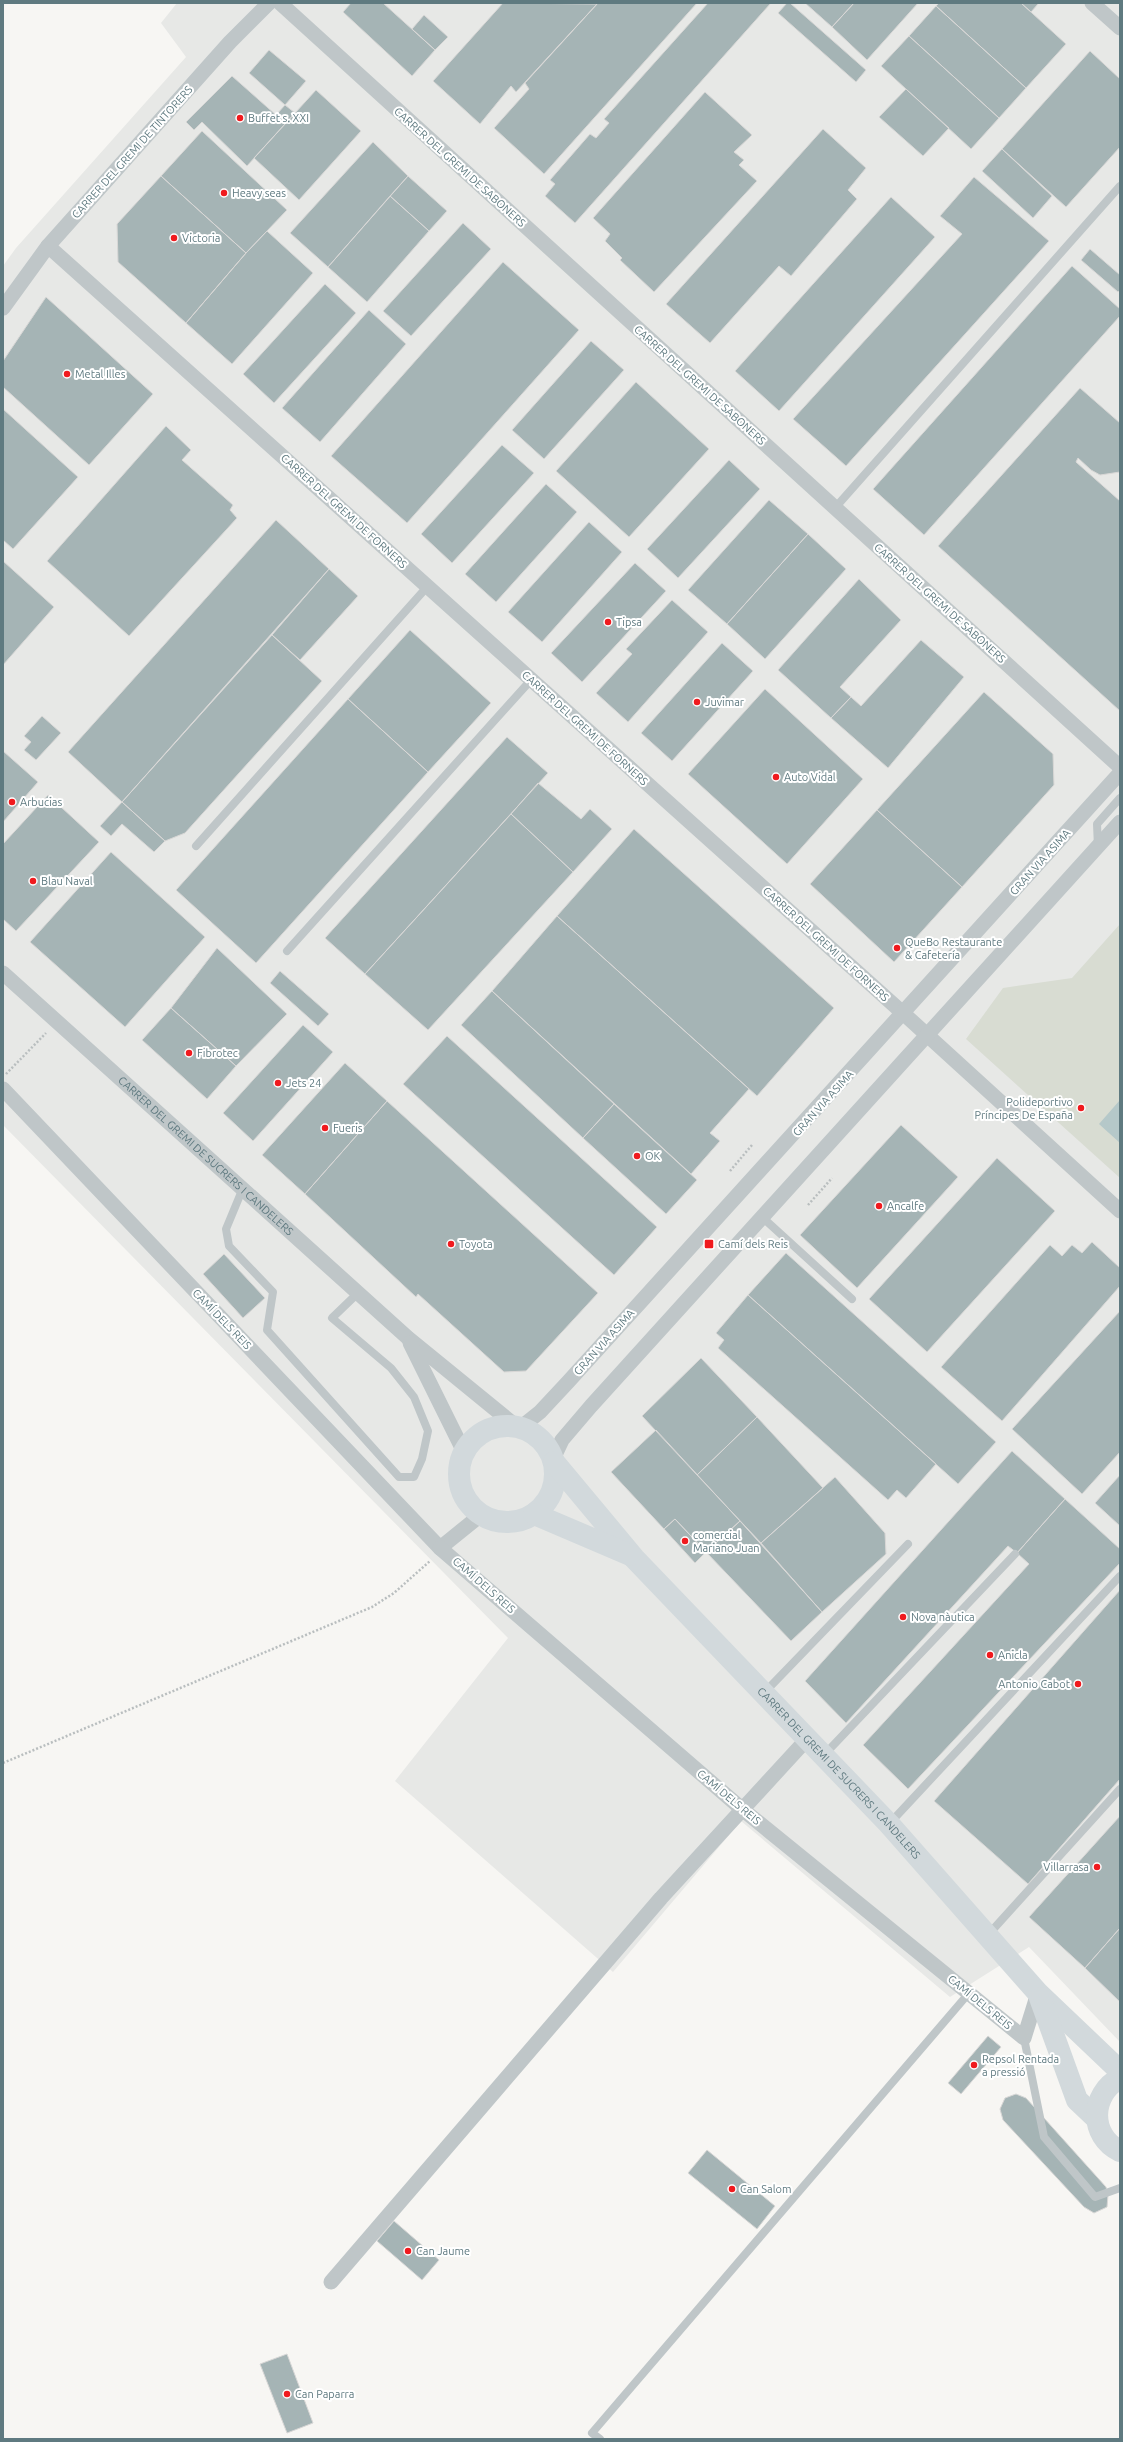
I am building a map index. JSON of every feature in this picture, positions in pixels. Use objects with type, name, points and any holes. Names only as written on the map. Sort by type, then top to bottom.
[{"type":"street","name":"CARRER DEL GREMI DE TINTORERS","points":[[3,308],[48,246],[230,42],[269,3]]},
{"type":"street","name":"CARRER DEL GREMI DE SABONERS","points":[[280,3],[1120,767]]},
{"type":"street","points":[[1092,3],[1120,28]]},
{"type":"street","name":"CARRER DEL GREMI DE FORNERS","points":[[48,246],[904,1014],[926,1036],[1120,1211]]},
{"type":"street","name":"GRAN VIA ASIMA","points":[[519,1427],[540,1412],[568,1382],[904,1014],[1120,773]]},
{"type":"street","points":[[553,1461],[562,1440],[591,1406],[1120,822]]},
{"type":"street","name":"CARRER DEL GREMI DE SUCRERS I CANDELERS","points":[[3,973],[408,1338],[519,1427]]},
{"type":"street","name":"CAMÍ DELS REIS","points":[[3,1089],[440,1548],[742,1808],[1024,2038]]},
{"type":"street","name":"CARRER DEL GREMI DE SUCRERS I CANDELERS","points":[[408,1338],[464,1452]]},
{"type":"street","points":[[501,1426],[519,1427],[540,1439],[553,1461],[555,1477],[552,1491],[544,1504],[534,1514],[522,1520],[508,1522],[494,1520],[482,1514],[472,1506],[464,1494],[460,1473],[464,1452],[474,1440],[486,1430],[501,1426]]},
{"type":"street","name":"CARRER DEL GREMI DE SUCRERS I CANDELERS","points":[[553,1461],[634,1558],[889,1824],[1038,1993],[1120,2072]]},
{"type":"street","name":"CAMÍ DELS REIS","points":[[440,1548],[482,1514]]},
{"type":"street","points":[[534,1514],[634,1558]]},
{"type":"street","points":[[331,2282],[661,1898],[742,1808],[808,1738]]},
{"type":"street","points":[[1024,2038],[1038,1993]]},
{"type":"street","name":"CARRER DEL GREMI DE SUCRERS I CANDELERS","points":[[1038,1993],[1077,2100],[1096,2118]]},
{"type":"street","points":[[1120,2078],[1112,2082],[1103,2092],[1097,2105],[1096,2118],[1100,2131],[1108,2143],[1120,2152]]},
{"type":"lane","points":[[835,508],[1120,186]]},
{"type":"lane","points":[[196,846],[427,586]]},
{"type":"lane","points":[[287,951],[531,680]]},
{"type":"lane","points":[[1098,847],[1097,824],[1120,798]]},
{"type":"lane","points":[[243,1188],[226,1229],[229,1246],[274,1292],[267,1330],[399,1477],[414,1477],[422,1459],[428,1431],[414,1397],[391,1368],[332,1318],[358,1293]]},
{"type":"lane","points":[[762,1217],[852,1299]]},
{"type":"lane","points":[[764,1693],[908,1544]]},
{"type":"lane","points":[[824,1755],[1015,1554]]},
{"type":"lane","points":[[889,1824],[1120,1576]]},
{"type":"lane","points":[[987,1935],[1120,1789]]},
{"type":"lane","points":[[600,2439],[592,2433],[969,1993]]},
{"type":"lane","points":[[1024,2038],[1044,2137],[1095,2197],[1120,2188]]},
{"type":"path","points":[[3,1076],[57,1021]]},
{"type":"path","points":[[730,1172],[752,1145]]},
{"type":"path","points":[[808,1205],[832,1178]]},
{"type":"path","points":[[3,1763],[372,1608],[394,1593],[425,1567],[440,1548]]},
{"type":"shaded area","points":[[177,3],[1120,3],[1120,2042],[1029,1947],[950,1997],[741,1821],[613,1972],[395,1781],[508,1638],[3,1125],[3,266],[16,248],[186,57],[161,23]]},
{"type":"shaded area","name":"Polideportivo Príncipes De España","points":[[1120,924],[1120,1178],[966,1039],[1003,988],[1072,978]]},
{"type":"shaded area","points":[[1120,1100],[1120,1143],[1099,1124]]},
{"type":"building","points":[[351,3],[383,3],[435,50],[412,76],[343,12]]},
{"type":"building","points":[[503,3],[597,4],[516,92],[511,86],[480,124],[433,81]]},
{"type":"building","points":[[598,3],[697,3],[544,174],[494,128],[529,89],[525,83]]},
{"type":"building","points":[[708,3],[771,3],[575,223],[545,196],[555,184],[550,180],[590,134],[596,138],[609,123],[604,119]]},
{"type":"building","points":[[787,3],[790,3],[866,70],[856,82],[778,13]]},
{"type":"building","points":[[805,3],[854,3],[832,27]]},
{"type":"building","points":[[854,3],[918,3],[867,60],[832,27]]},
{"type":"building","points":[[939,3],[1021,3],[1066,44],[1026,88],[936,6]]},
{"type":"building","points":[[1021,3],[1037,3],[1038,4],[1031,12]]},
{"type":"building","points":[[936,6],[1026,88],[999,118],[909,36]]},
{"type":"building","points":[[424,15],[448,37],[435,50],[412,29]]},
{"type":"building","points":[[909,36],[999,118],[971,149],[881,66]]},
{"type":"building","points":[[269,50],[306,81],[285,105],[249,73]]},
{"type":"building","points":[[1090,51],[1120,79],[1120,147],[1066,207],[1002,149]]},
{"type":"building","name":"Buffet s. XXI","points":[[232,76],[276,115],[285,105],[295,113],[247,166],[202,122],[194,130],[186,122]]},
{"type":"building","points":[[906,89],[949,128],[923,156],[879,117]]},
{"type":"building","points":[[316,90],[361,131],[299,200],[254,158]]},
{"type":"building","points":[[705,92],[752,135],[734,152],[744,160],[739,165],[757,181],[654,292],[620,260],[622,258],[605,241],[610,234],[593,218]]},
{"type":"building","points":[[823,129],[866,168],[848,190],[857,199],[791,276],[779,266],[710,343],[666,304]]},
{"type":"building","name":"Heavy seas","points":[[202,131],[287,210],[246,253],[161,176]]},
{"type":"building","points":[[373,142],[408,176],[328,267],[290,233]]},
{"type":"building","points":[[1002,149],[1052,196],[1033,218],[982,171]]},
{"type":"building","name":"Victoria","points":[[161,176],[246,253],[186,323],[118,262],[117,224]]},
{"type":"building","points":[[408,176],[447,211],[429,231],[390,196]]},
{"type":"building","points":[[974,177],[1049,241],[846,466],[793,419],[962,234],[940,216]]},
{"type":"building","points":[[390,196],[429,231],[367,302],[328,267]]},
{"type":"building","points":[[891,197],[935,237],[779,411],[735,371]]},
{"type":"building","points":[[463,223],[491,249],[411,336],[383,311]]},
{"type":"building","points":[[267,231],[313,273],[232,364],[186,323],[246,253]]},
{"type":"building","points":[[1090,249],[1120,275],[1120,290],[1118,292],[1081,260]]},
{"type":"building","points":[[503,262],[579,330],[407,523],[331,456]]},
{"type":"building","points":[[1072,266],[1120,309],[1120,316],[924,535],[873,489]]},
{"type":"building","points":[[325,284],[356,313],[274,403],[243,374]]},
{"type":"building","name":"Metal Illes","points":[[46,297],[153,394],[89,465],[3,387],[3,361]]},
{"type":"building","points":[[369,310],[406,344],[320,442],[282,408]]},
{"type":"building","points":[[591,341],[624,370],[544,459],[512,430]]},
{"type":"building","points":[[636,382],[709,449],[629,537],[556,471]]},
{"type":"building","points":[[1080,388],[1120,423],[1120,472],[1100,475],[1091,470],[1078,458],[1076,462],[1120,501],[1120,711],[938,546]]},
{"type":"building","points":[[3,409],[78,477],[13,549],[3,540]]},
{"type":"building","points":[[166,426],[191,450],[182,460],[233,505],[230,510],[237,518],[129,636],[47,561]]},
{"type":"building","points":[[502,445],[534,473],[452,563],[421,534]]},
{"type":"building","points":[[729,460],[760,489],[678,578],[647,549]]},
{"type":"building","points":[[546,484],[577,512],[496,602],[465,574]]},
{"type":"building","points":[[769,500],[808,534],[727,624],[688,590]]},
{"type":"building","points":[[276,520],[329,569],[122,802],[68,752]]},
{"type":"building","points":[[589,522],[622,552],[542,642],[508,612]]},
{"type":"building","points":[[808,534],[846,569],[765,659],[727,624]]},
{"type":"building","points":[[3,561],[54,607],[3,665]]},
{"type":"building","name":"Tipsa","points":[[635,563],[666,591],[582,682],[551,653]]},
{"type":"building","points":[[329,569],[358,596],[300,660],[272,635]]},
{"type":"building","points":[[859,579],[901,620],[840,687],[851,697],[831,718],[778,670]]},
{"type":"building","points":[[672,600],[708,632],[628,722],[596,693],[632,654],[626,649]]},
{"type":"building","points":[[410,630],[491,703],[428,772],[348,699]]},
{"type":"building","points":[[272,635],[322,681],[185,833],[165,841],[122,802]]},
{"type":"building","points":[[921,640],[964,677],[888,768],[831,718],[851,697],[861,706]]},
{"type":"building","name":"Juvimar","points":[[722,643],[753,671],[672,761],[641,733]]},
{"type":"building","name":"Auto Vidal","points":[[765,689],[863,779],[787,864],[688,774]]},
{"type":"building","points":[[984,692],[1053,754],[1054,785],[962,887],[877,810]]},
{"type":"building","points":[[348,699],[428,772],[256,963],[176,890]]},
{"type":"building","points":[[42,716],[61,733],[36,760],[24,750],[31,742],[24,736]]},
{"type":"building","points":[[507,737],[548,773],[365,974],[325,938]]},
{"type":"building","name":"Arbucias","points":[[3,751],[38,782],[3,822]]},
{"type":"building","points":[[538,783],[581,819],[590,809],[612,829],[573,872],[511,814]]},
{"type":"building","name":"Blau Naval","points":[[48,795],[99,842],[16,931],[3,919],[3,844]]},
{"type":"building","points":[[122,802],[165,841],[154,852],[122,824],[111,836],[100,826]]},
{"type":"building","points":[[877,810],[962,887],[894,962],[810,884]]},
{"type":"building","points":[[511,814],[573,872],[428,1030],[365,974]]},
{"type":"building","points":[[634,829],[834,1008],[757,1096],[557,916]]},
{"type":"building","points":[[111,852],[205,937],[125,1027],[30,942]]},
{"type":"building","points":[[557,916],[749,1089],[710,1133],[720,1141],[691,1174],[492,991]]},
{"type":"building","points":[[217,948],[287,1014],[236,1066],[171,1008]]},
{"type":"building","points":[[280,971],[329,1014],[318,1026],[270,983]]},
{"type":"building","points":[[492,991],[614,1104],[583,1138],[461,1025]]},
{"type":"building","name":"Fibrotec","points":[[171,1008],[236,1066],[207,1099],[142,1040]]},
{"type":"building","name":"Jets 24","points":[[303,1025],[333,1052],[253,1141],[223,1113]]},
{"type":"building","points":[[447,1036],[657,1227],[614,1275],[403,1084]]},
{"type":"building","name":"Fueris","points":[[345,1063],[387,1101],[305,1194],[262,1155]]},
{"type":"building","name":"Toyota","points":[[387,1101],[598,1293],[526,1371],[504,1372],[418,1294],[416,1297],[305,1194]]},
{"type":"building","name":"OK","points":[[614,1104],[697,1180],[666,1214],[583,1138]]},
{"type":"building","name":"Ancalfe","points":[[901,1125],[958,1177],[857,1288],[800,1235]]},
{"type":"building","points":[[997,1158],[1055,1211],[927,1352],[869,1299]]},
{"type":"building","points":[[1092,1242],[1120,1268],[1120,1286],[1002,1421],[941,1367],[1050,1245],[1062,1256],[1072,1245],[1082,1253]]},
{"type":"building","points":[[786,1253],[996,1442],[958,1484],[748,1295]]},
{"type":"building","points":[[224,1254],[265,1298],[243,1318],[203,1274]]},
{"type":"building","points":[[748,1295],[936,1464],[906,1498],[897,1490],[888,1500],[718,1348],[724,1340],[716,1333]]},
{"type":"building","points":[[1120,1311],[1120,1452],[1082,1494],[1012,1429]]},
{"type":"building","points":[[701,1358],[757,1417],[697,1475],[642,1416]]},
{"type":"building","points":[[757,1417],[823,1488],[761,1543],[697,1475]]},
{"type":"building","points":[[656,1430],[740,1521],[706,1552],[675,1519],[664,1529],[611,1472]]},
{"type":"building","name":"Nova nàutica","points":[[1012,1451],[1065,1499],[1017,1553],[1008,1546],[846,1723],[805,1681]]},
{"type":"building","points":[[1120,1475],[1120,1526],[1095,1503]]},
{"type":"building","points":[[835,1477],[885,1533],[886,1554],[822,1612],[761,1543]]},
{"type":"building","name":"Anicla","points":[[1065,1499],[1120,1549],[1120,1563],[908,1789],[863,1745],[1029,1564],[1017,1553]]},
{"type":"building","name":"comercial Mariano Juan","points":[[675,1519],[706,1552],[695,1563],[664,1529]]},
{"type":"building","points":[[740,1521],[822,1612],[791,1641],[706,1552]]},
{"type":"building","name":"Antonio Cabot","points":[[1120,1590],[1120,1779],[1028,1884],[934,1801]]},
{"type":"building","name":"Villarrasa","points":[[1120,1816],[1120,1928],[1085,1968],[1029,1917]]},
{"type":"building","points":[[1120,1928],[1120,2002],[1085,1968]]},
{"type":"building","name":"Repsol Rentada a pressió","points":[[988,2036],[1001,2047],[961,2094],[948,2083]]},
{"type":"building","points":[[1016,2094],[1026,2098],[1106,2187],[1108,2195],[1107,2207],[1094,2213],[1084,2207],[1003,2120],[1000,2109],[1005,2098]]},
{"type":"building","name":"Can Salom","points":[[707,2150],[775,2206],[757,2229],[688,2173]]},
{"type":"building","name":"Can Jaume","points":[[394,2221],[439,2260],[422,2280],[377,2241]]},
{"type":"building","name":"Can Paparra","points":[[287,2354],[313,2423],[287,2433],[260,2364]]},
{"type":"place","name":"Buffet s. XXI","points":[[240,118]]},
{"type":"place","name":"Heavy seas","points":[[224,193]]},
{"type":"place","name":"Victoria","points":[[174,238]]},
{"type":"place","name":"Metal Illes","points":[[67,374]]},
{"type":"place","name":"Tipsa","points":[[608,622]]},
{"type":"place","name":"Juvimar","points":[[697,702]]},
{"type":"place","name":"Auto Vidal","points":[[776,777]]},
{"type":"place","name":"Arbucias","points":[[12,802]]},
{"type":"place","name":"Blau Naval","points":[[33,881]]},
{"type":"place","name":"QueBo Restaurante & Cafetería","points":[[897,948]]},
{"type":"place","name":"Fibrotec","points":[[189,1053]]},
{"type":"place","name":"Jets 24","points":[[278,1083]]},
{"type":"place","name":"Polideportivo Príncipes De España","points":[[1081,1108]]},
{"type":"place","name":"Fueris","points":[[325,1128]]},
{"type":"place","name":"OK","points":[[637,1156]]},
{"type":"place","name":"Ancalfe","points":[[879,1206]]},
{"type":"place","name":"Toyota","points":[[451,1244]]},
{"type":"place","name":"Camí dels Reis","points":[[709,1244]]},
{"type":"place","name":"comercial Mariano Juan","points":[[685,1541]]},
{"type":"place","name":"Nova nàutica","points":[[903,1617]]},
{"type":"place","name":"Anicla","points":[[990,1655]]},
{"type":"place","name":"Antonio Cabot","points":[[1078,1684]]},
{"type":"place","name":"Villarrasa","points":[[1097,1867]]},
{"type":"place","name":"Repsol Rentada a pressió","points":[[974,2065]]},
{"type":"place","name":"Can Salom","points":[[732,2189]]},
{"type":"place","name":"Can Jaume","points":[[408,2251]]},
{"type":"place","name":"Can Paparra","points":[[287,2394]]}]
